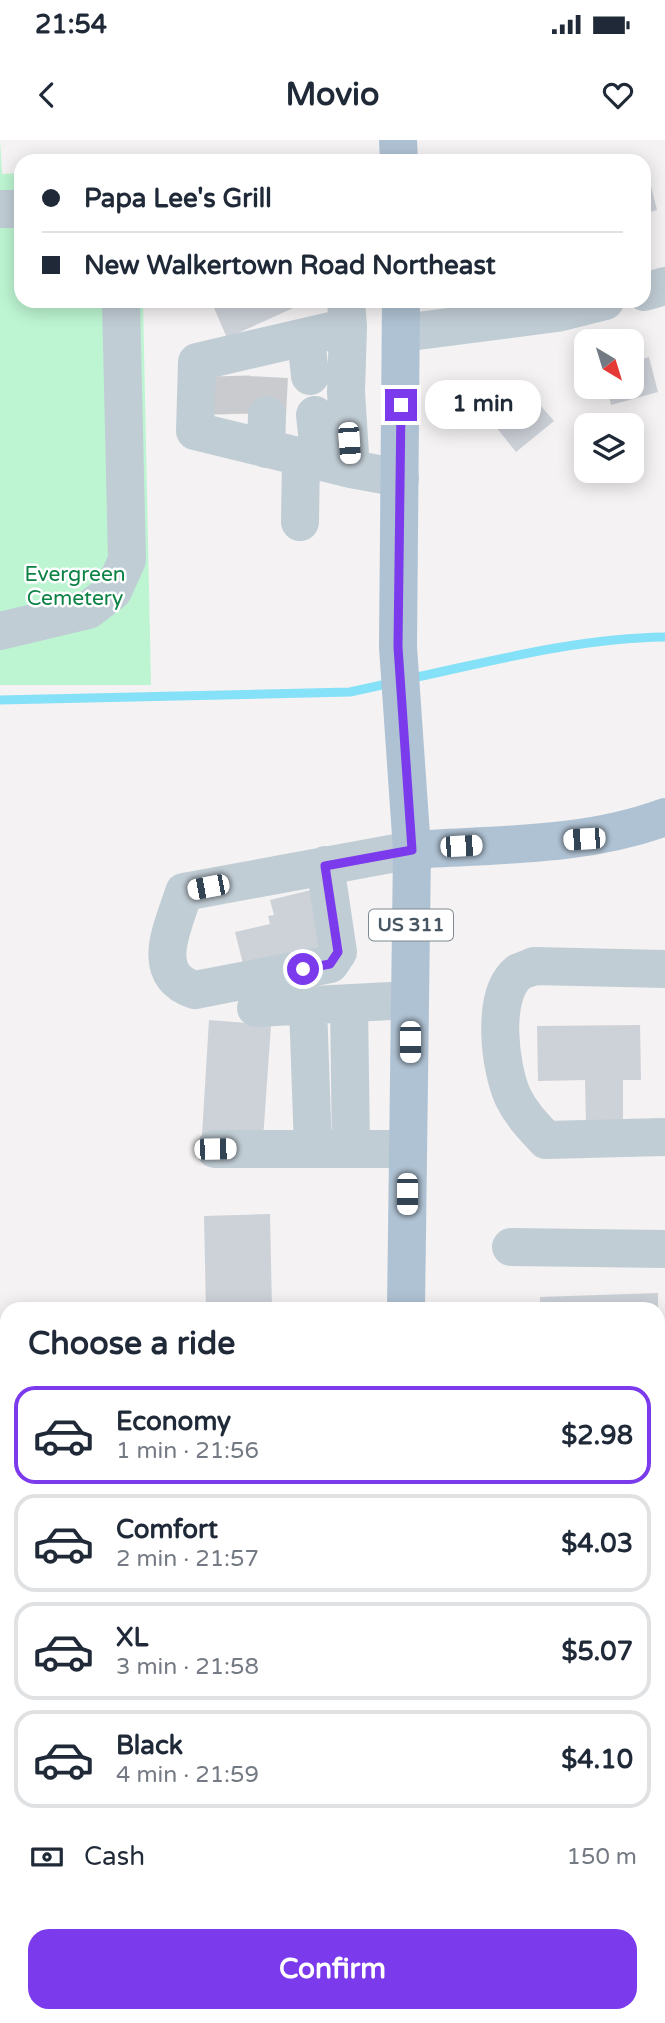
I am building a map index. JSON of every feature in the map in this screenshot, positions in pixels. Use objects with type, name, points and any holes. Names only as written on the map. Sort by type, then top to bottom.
[{"type":"main road","name":"US 311","points":[[402,317],[398,647],[412,850],[405,1302]]},
{"type":"main road","points":[[412,850],[584,839],[664,823]]},
{"type":"street","points":[[0,631],[89,610],[113,591],[127,560],[121,308]]},
{"type":"street","points":[[402,317],[557,313],[577,308]]},
{"type":"street","points":[[281,444],[346,392],[347,314],[262,358],[197,362],[195,431],[281,444],[400,478]]},
{"type":"street","points":[[262,358],[310,376]]},
{"type":"street","points":[[281,444],[315,415]]},
{"type":"street","points":[[281,444],[300,522]]},
{"type":"street","points":[[325,866],[338,952],[330,964],[195,990],[180,985],[170,974],[166,953],[184,892],[325,866],[412,850]]},
{"type":"street","points":[[665,969],[534,966],[519,972],[506,989],[499,1020],[505,1076],[514,1099],[547,1140],[665,1137]]},
{"type":"street","points":[[256,1008],[410,1000]]},
{"type":"street","points":[[349,1003],[351,1149]]},
{"type":"street","points":[[308,1006],[313,1148]]},
{"type":"street","points":[[215,1149],[408,1149]]},
{"type":"street","points":[[511,1247],[665,1249]]},
{"type":"green space","name":"Evergreen Cemetery","points":[[0,140],[2,174],[14,173],[14,308],[143,308],[151,685],[0,685]]},
{"type":"building","points":[[651,186],[657,210],[651,212]]},
{"type":"building","points":[[214,308],[293,308],[227,338]]},
{"type":"building","points":[[649,357],[658,392],[644,396],[644,358]]},
{"type":"building","points":[[528,391],[554,421],[516,452],[491,421]]},
{"type":"building","points":[[610,399],[633,399],[611,405]]},
{"type":"building","points":[[311,890],[323,946],[243,964],[235,932],[270,924],[268,916],[274,915],[270,900]]},
{"type":"building","points":[[209,1020],[271,1025],[263,1139],[202,1135]]},
{"type":"building","points":[[640,1025],[641,1080],[623,1080],[623,1123],[586,1124],[585,1080],[538,1081],[537,1026]]},
{"type":"building","points":[[270,1214],[272,1302],[206,1302],[204,1216]]},
{"type":"building","points":[[658,1293],[658,1302],[540,1302],[540,1297]]},
{"type":"waterway","points":[[408,679],[568,646],[665,637]]},
{"type":"waterway","points":[[0,700],[350,692],[391,683]]},
{"type":"tunnel","points":[[231,376],[232,416]]},
{"type":"tunnel","points":[[267,415],[269,376]]},
{"type":"route","points":[[303,969],[330,964],[338,952],[325,866],[412,850],[398,647],[401,405]]}]
